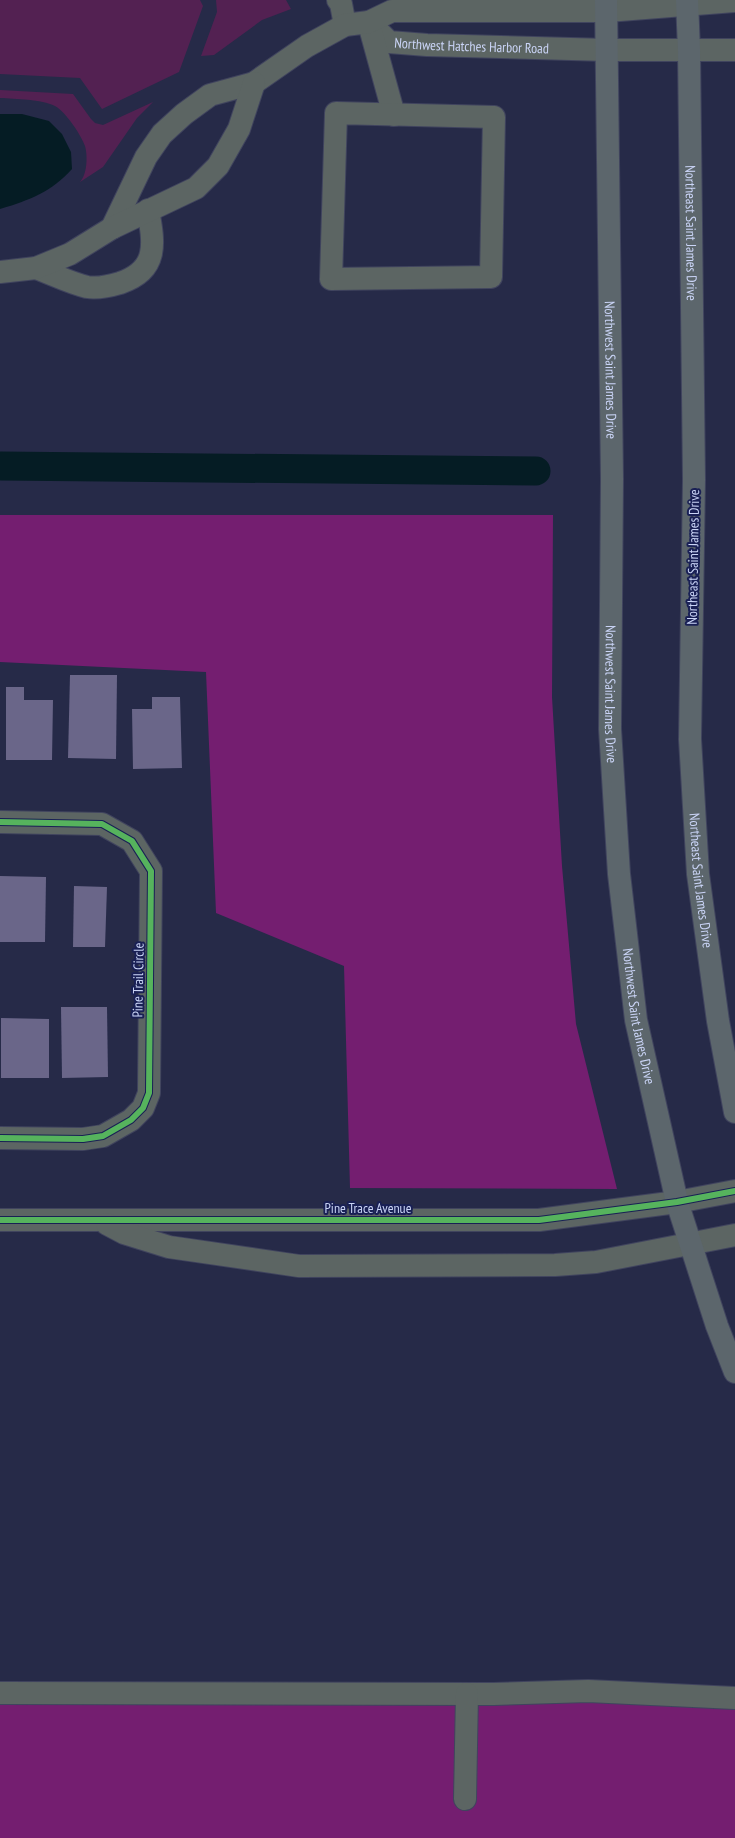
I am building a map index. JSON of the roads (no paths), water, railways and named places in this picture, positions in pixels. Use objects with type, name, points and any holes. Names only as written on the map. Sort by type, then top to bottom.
[{"type":"main road","name":"Northeast Saint James Drive","points":[[687,2],[689,50],[694,480],[690,739],[698,874],[718,1020],[735,1112]]},
{"type":"main road","name":"Northwest Saint James Drive","points":[[607,5],[612,479],[610,729],[618,866],[636,1020],[677,1202],[717,1326],[735,1372]]},
{"type":"street","points":[[338,0],[341,4],[345,25]]},
{"type":"street","name":"Northwest Hatches Harbor Road","points":[[735,1],[392,11],[369,22],[389,42],[427,45],[607,50],[735,50]]},
{"type":"street","points":[[427,45],[430,11]]},
{"type":"street","points":[[112,228],[146,157],[162,134],[184,114],[210,96],[254,83],[307,46],[345,25],[369,22],[394,115]]},
{"type":"street","points":[[0,272],[36,268],[70,254],[112,228],[196,188],[218,166],[239,129],[254,83]]},
{"type":"street","points":[[336,113],[394,115],[494,117],[491,277],[331,279],[336,113]]},
{"type":"street","points":[[36,268],[88,287],[109,287],[125,281],[144,270],[152,255],[153,239],[148,210]]},
{"type":"street","name":"Pine Trail Circle","points":[[0,822],[102,824],[132,841],[151,871],[149,1093],[143,1108],[131,1120],[103,1136],[83,1139],[0,1138]]},
{"type":"street","name":"Pine Trace Avenue","points":[[0,1220],[540,1220],[677,1202],[735,1191]]},
{"type":"street","name":"Pine Trace Avenue","points":[[102,1221],[124,1233],[168,1247],[299,1266],[556,1266],[596,1262],[691,1245],[735,1235]]},
{"type":"street","points":[[0,1693],[467,1694],[588,1692],[735,1698]]},
{"type":"street","points":[[465,1799],[467,1694]]},
{"type":"water","points":[[0,114],[22,114],[49,121],[62,134],[71,152],[72,169],[56,184],[39,194],[0,209]]},
{"type":"waterway","points":[[0,466],[536,471]]}]
